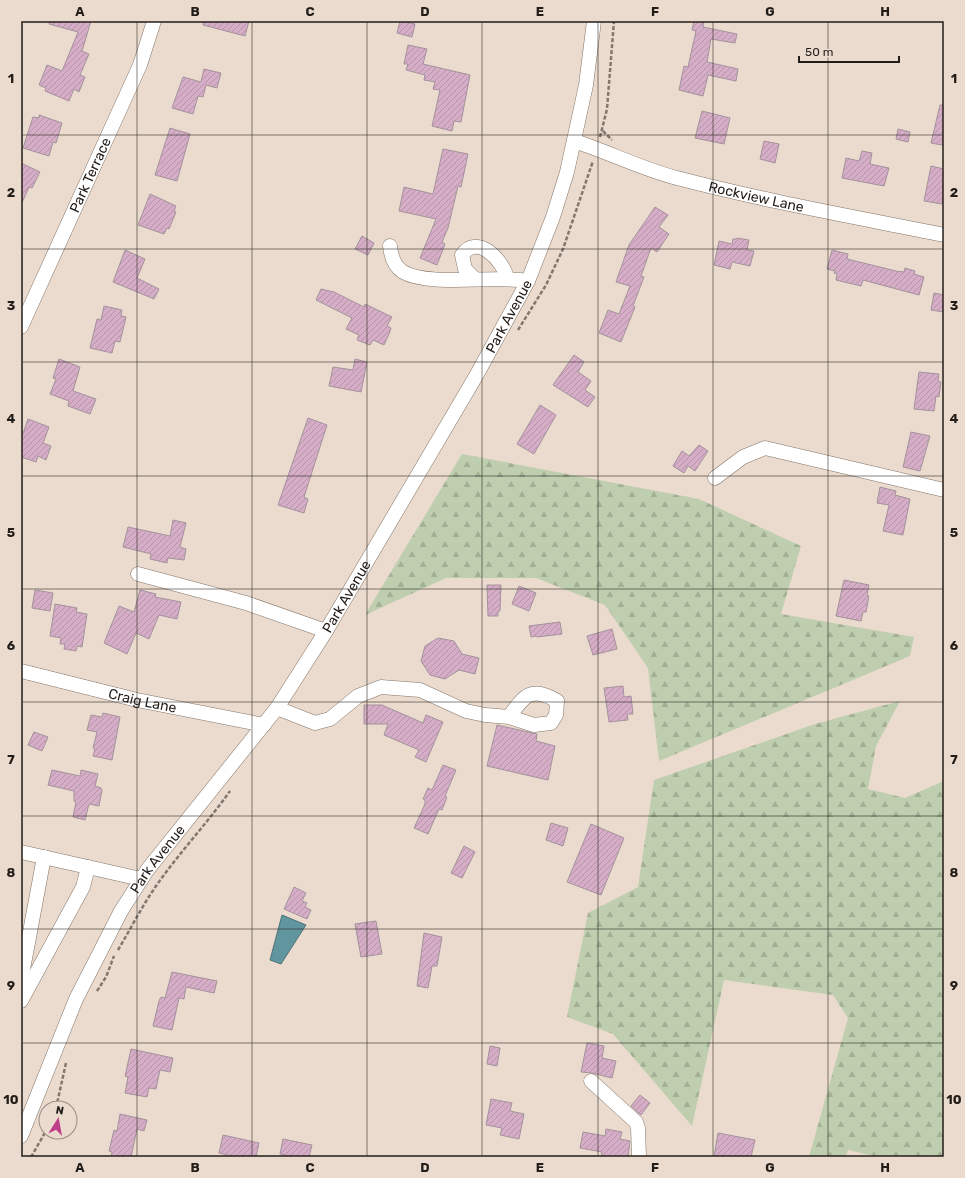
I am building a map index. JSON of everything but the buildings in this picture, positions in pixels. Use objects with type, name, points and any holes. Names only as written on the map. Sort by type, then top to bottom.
[{"type":"street","name":"Park Terrace","points":[[21,327],[140,65],[154,21]]},
{"type":"street","name":"Park Avenue","points":[[21,1136],[76,999],[121,911],[142,879],[277,708],[326,631],[476,376],[528,281],[553,217],[574,141],[586,85],[594,21]]},
{"type":"street","name":"Rockview Lane","points":[[574,141],[597,148],[628,162],[676,178],[777,202],[944,235]]},
{"type":"street","points":[[390,246],[392,260],[403,272],[420,278],[448,280],[507,278],[528,281]]},
{"type":"street","points":[[474,278],[465,269],[462,255],[467,249],[473,247],[483,248],[500,261],[506,270],[507,278]]},
{"type":"street","points":[[715,478],[743,457],[765,448],[944,490]]},
{"type":"street","points":[[138,574],[246,603],[326,631]]},
{"type":"street","name":"Craig Lane","points":[[21,671],[137,700],[264,725]]},
{"type":"street","points":[[277,708],[315,723],[330,720],[358,696],[381,687],[420,690],[466,711],[485,715],[509,717]]},
{"type":"street","points":[[21,852],[142,879]]},
{"type":"street","points":[[21,980],[44,857]]},
{"type":"street","points":[[21,1000],[83,887],[88,867]]},
{"type":"street","points":[[591,1081],[636,1122],[638,1128],[639,1157]]},
{"type":"path","points":[[31,1157],[41,1140]]},
{"type":"green space","points":[[462,454],[699,499],[801,546],[781,614],[914,637],[910,656],[659,761],[648,668],[605,605],[536,578],[446,578],[365,615]]},
{"type":"green space","points":[[900,701],[876,746],[868,789],[905,798],[944,781],[944,1157],[878,1157],[848,1150],[846,1157],[809,1157],[848,1018],[833,995],[724,980],[692,1126],[613,1034],[567,1017],[588,913],[638,887],[654,780],[815,724]]},
{"type":"water","points":[[282,915],[306,925],[281,964],[270,960]]}]
